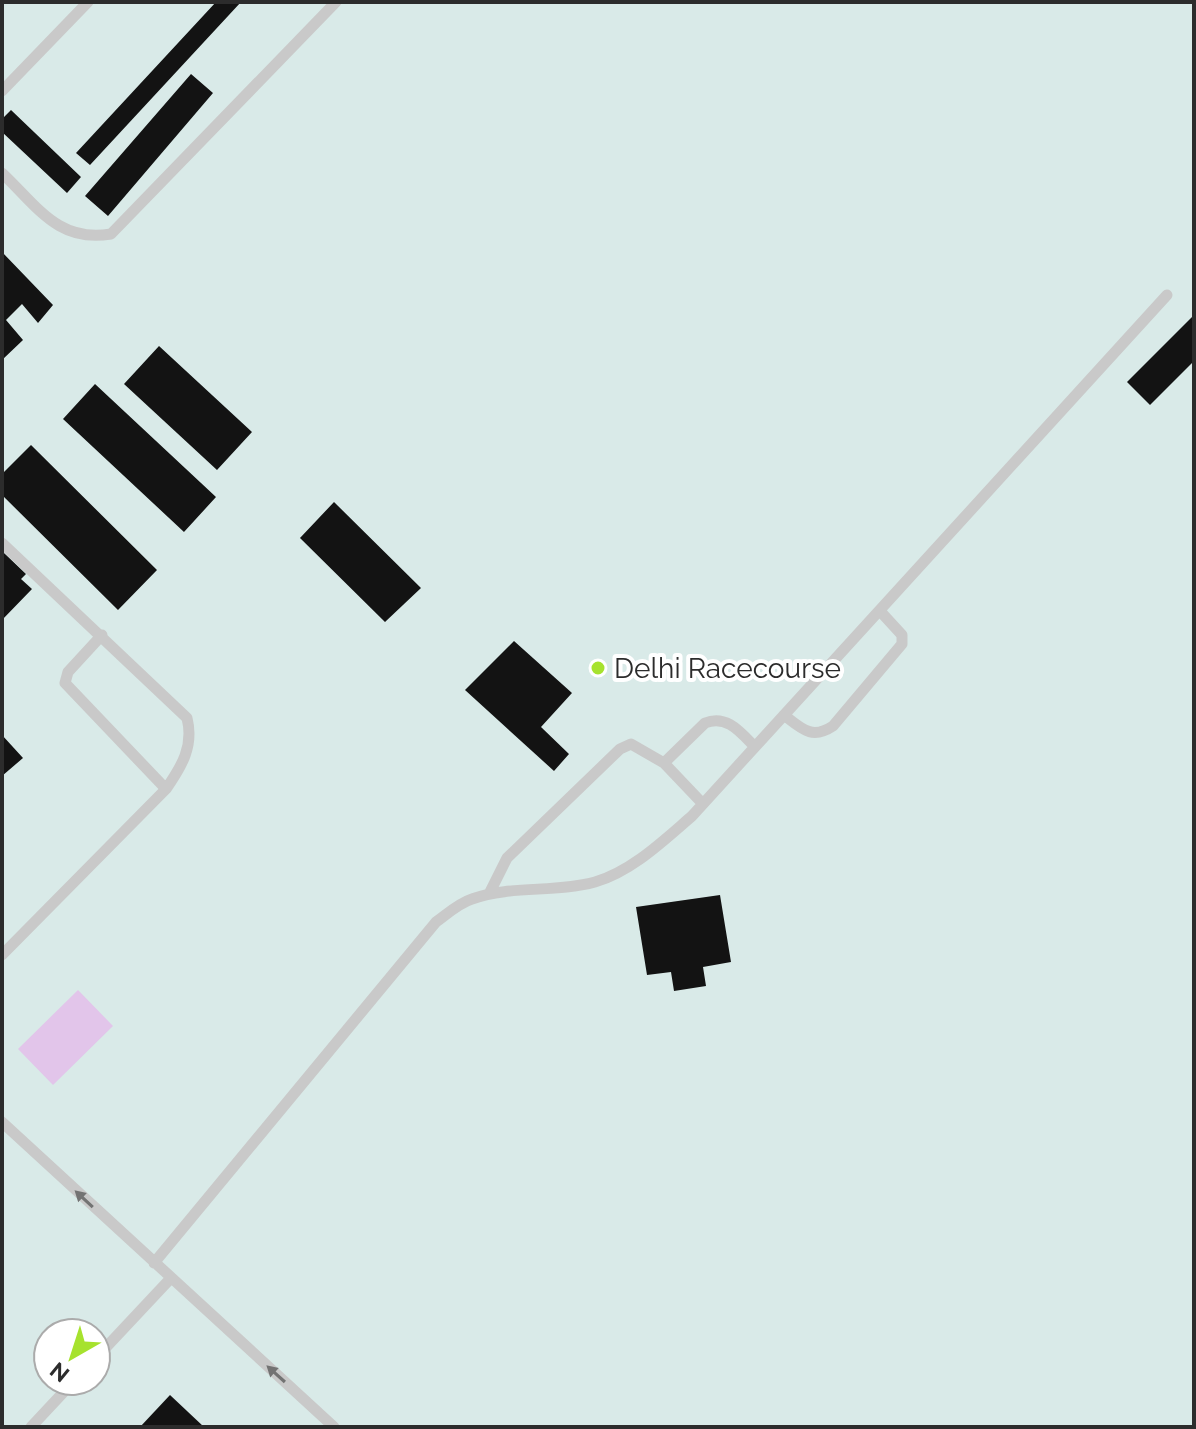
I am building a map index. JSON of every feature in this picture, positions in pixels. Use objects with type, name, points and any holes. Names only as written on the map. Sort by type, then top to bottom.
[{"type":"lane","points":[[2,91],[88,2]]},
{"type":"lane","points":[[2,173],[52,221],[74,236],[111,234],[336,2]]},
{"type":"lane","points":[[154,1263],[411,948],[436,922],[470,899],[597,881],[646,855],[703,804],[1167,295]]},
{"type":"lane","points":[[2,543],[187,718],[192,736],[180,769],[166,789],[2,955]]},
{"type":"lane","points":[[784,715],[810,734],[821,734],[833,726],[902,644],[902,635],[880,611]]},
{"type":"lane","points":[[102,635],[68,672],[65,683],[166,789]]},
{"type":"lane","points":[[664,763],[705,723],[714,719],[727,721],[755,747]]},
{"type":"lane","points":[[489,894],[507,858],[620,749],[631,744],[664,763],[703,804]]},
{"type":"lane","points":[[2,1122],[334,1427]]},
{"type":"lane","points":[[112,1341],[171,1278]]},
{"type":"lane","points":[[31,1427],[59,1397]]},
{"type":"shaded area","name":"Delhi Racecourse","points":[[2,2],[1194,2],[1194,1427],[2,1427]]},
{"type":"shaded area","points":[[78,990],[113,1026],[53,1085],[18,1049]]},
{"type":"building","points":[[216,2],[241,2],[90,165],[76,153]]},
{"type":"building","points":[[191,74],[213,93],[108,216],[85,196]]},
{"type":"building","points":[[11,110],[81,177],[67,193],[2,132],[2,119]]},
{"type":"building","points":[[2,252],[53,305],[38,323],[22,304],[6,320],[23,340],[2,360]]},
{"type":"building","points":[[1194,315],[1194,361],[1150,405],[1127,382]]},
{"type":"building","points":[[159,346],[252,432],[217,470],[124,384]]},
{"type":"building","points":[[95,384],[216,497],[184,532],[63,419]]},
{"type":"building","points":[[31,445],[157,570],[118,610],[2,495],[2,474]]},
{"type":"building","points":[[334,502],[421,588],[385,622],[300,538]]},
{"type":"building","points":[[4,553],[26,574],[21,579],[32,589],[2,620]]},
{"type":"building","points":[[514,641],[572,693],[541,727],[569,754],[554,771],[465,690]]},
{"type":"building","points":[[2,735],[23,758],[2,776]]},
{"type":"building","points":[[720,895],[731,962],[703,967],[706,986],[674,991],[671,972],[647,975],[636,907]]},
{"type":"building","points":[[170,1395],[204,1427],[140,1427]]},
{"type":"place","name":"Delhi Racecourse","points":[[598,668]]}]
